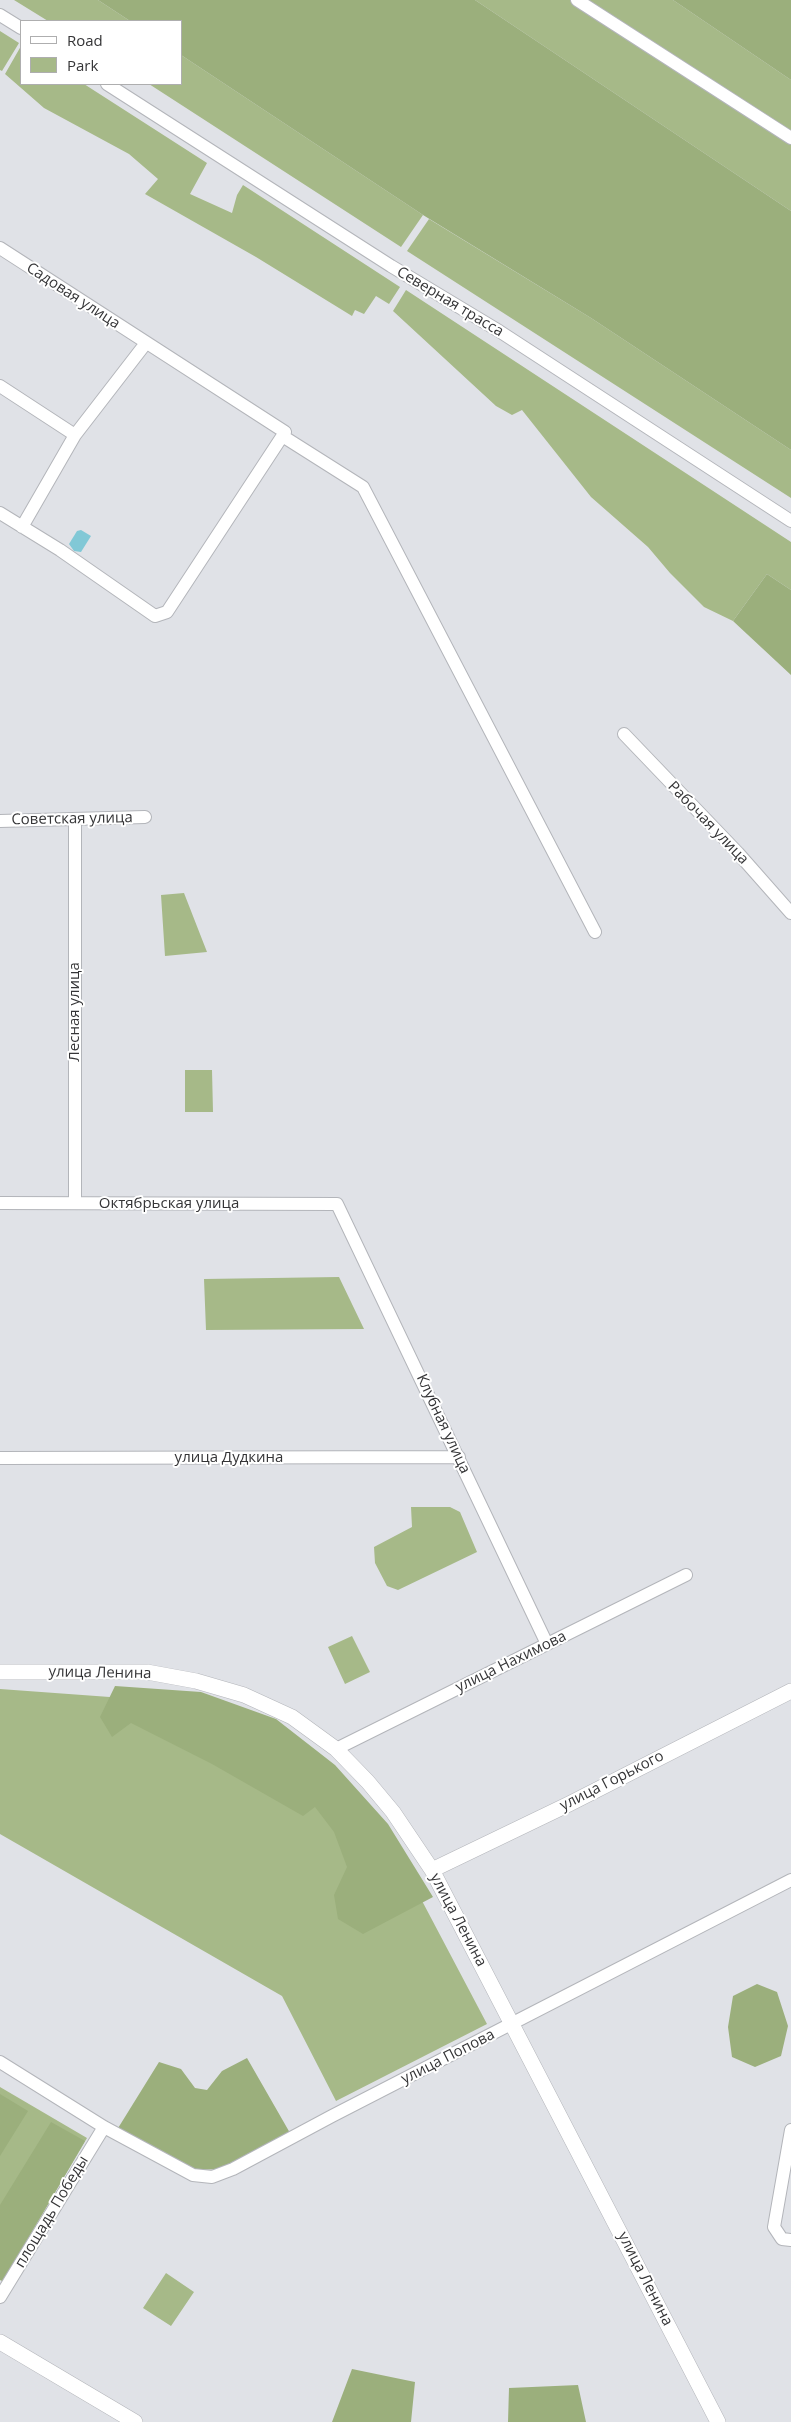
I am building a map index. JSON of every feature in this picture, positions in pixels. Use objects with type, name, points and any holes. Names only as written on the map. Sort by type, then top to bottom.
[{"type":"street","points":[[577,0],[791,138]]},
{"type":"street","points":[[0,15],[20,27]]},
{"type":"street","name":"Северная трасса","points":[[110,85],[391,266],[499,331],[791,521]]},
{"type":"street","name":"Садовая улица","points":[[0,248],[286,432],[284,437]]},
{"type":"street","points":[[22,527],[75,435],[146,343]]},
{"type":"street","points":[[0,386],[75,435]]},
{"type":"street","points":[[0,513],[155,616],[167,612],[284,437],[363,487],[595,932]]},
{"type":"street","name":"Рабочая улица","points":[[624,734],[738,853],[791,913]]},
{"type":"street","name":"Советская улица","points":[[0,821],[145,817]]},
{"type":"street","name":"Лесная улица","points":[[74,820],[75,1204]]},
{"type":"street","name":"Октябрьская улица","points":[[0,1203],[337,1204]]},
{"type":"street","name":"Клубная улица","points":[[337,1204],[547,1644]]},
{"type":"street","name":"улица Дудкина","points":[[0,1458],[459,1457]]},
{"type":"street","name":"улица Нахимова","points":[[336,1749],[686,1575]]},
{"type":"street","name":"улица Ленина","points":[[0,1672],[147,1672],[196,1681],[244,1695],[292,1717],[336,1749],[382,1798],[432,1870],[718,2422]]},
{"type":"street","name":"улица Горького","points":[[432,1870],[569,1804],[791,1691]]},
{"type":"street","name":"улица Попова","points":[[0,2063],[104,2127],[193,2175],[212,2176],[233,2169],[791,1880]]},
{"type":"street","name":"площадь Победы","points":[[0,2297],[104,2127]]},
{"type":"street","points":[[791,2130],[774,2227],[782,2239],[791,2240]]},
{"type":"street","points":[[0,2342],[135,2422]]},
{"type":"green space","points":[[14,0],[98,0],[128,20],[46,20]]},
{"type":"green space","points":[[98,0],[475,0],[791,211],[791,450],[591,318],[423,215],[182,56],[182,20],[128,20]]},
{"type":"green space","points":[[475,0],[673,0],[791,80],[791,211]]},
{"type":"green space","points":[[673,0],[791,0],[791,80]]},
{"type":"green space","points":[[0,31],[19,43],[2,71],[0,70]]},
{"type":"green space","points":[[20,48],[20,85],[86,85],[207,163],[190,194],[232,213],[237,195],[243,185],[400,287],[389,304],[376,296],[364,314],[355,310],[352,316],[256,257],[145,194],[158,179],[129,154],[44,108],[5,74]]},
{"type":"green space","points":[[182,56],[423,215],[401,247],[151,85],[182,85]]},
{"type":"green space","points":[[429,219],[591,318],[791,450],[791,498],[407,251]]},
{"type":"green space","points":[[406,290],[791,542],[791,590],[767,574],[733,621],[704,607],[670,573],[648,547],[591,497],[522,410],[512,415],[496,406],[393,311]]},
{"type":"green space","points":[[767,574],[791,590],[791,675],[733,621]]},
{"type":"green space","points":[[184,893],[207,952],[165,956],[161,895]]},
{"type":"green space","points":[[185,1070],[212,1070],[213,1112],[185,1112]]},
{"type":"green space","points":[[339,1277],[364,1329],[206,1330],[204,1279]]},
{"type":"green space","points":[[411,1507],[450,1507],[460,1512],[477,1552],[398,1590],[387,1586],[375,1563],[374,1547],[412,1527]]},
{"type":"green space","points":[[352,1636],[370,1672],[345,1684],[328,1647]]},
{"type":"green space","points":[[115,1686],[201,1692],[276,1719],[335,1765],[388,1824],[433,1897],[363,1934],[338,1919],[334,1895],[347,1867],[334,1832],[315,1807],[303,1816],[212,1764],[131,1723],[112,1737],[100,1717]]},
{"type":"green space","points":[[0,1689],[192,1703],[411,1880],[487,2024],[336,2101],[282,1996],[0,1834]]},
{"type":"green space","points":[[757,1984],[777,1992],[788,2026],[781,2056],[755,2067],[732,2057],[728,2027],[733,1996]]},
{"type":"green space","points":[[247,2058],[290,2133],[220,2169],[196,2170],[115,2133],[159,2062],[181,2069],[195,2088],[207,2090],[222,2071]]},
{"type":"green space","points":[[0,2087],[87,2138],[3,2281],[0,2280]]},
{"type":"green space","points":[[0,2094],[28,2111],[0,2156]]},
{"type":"green space","points":[[51,2122],[85,2141],[3,2281],[0,2280],[0,2205]]},
{"type":"green space","points":[[166,2273],[194,2292],[171,2326],[143,2308]]},
{"type":"green space","points":[[352,2369],[415,2382],[411,2422],[332,2422]]},
{"type":"green space","points":[[578,2385],[586,2422],[508,2422],[509,2388]]},
{"type":"water","points":[[81,530],[91,536],[81,552],[74,551],[69,544],[77,531]]}]
